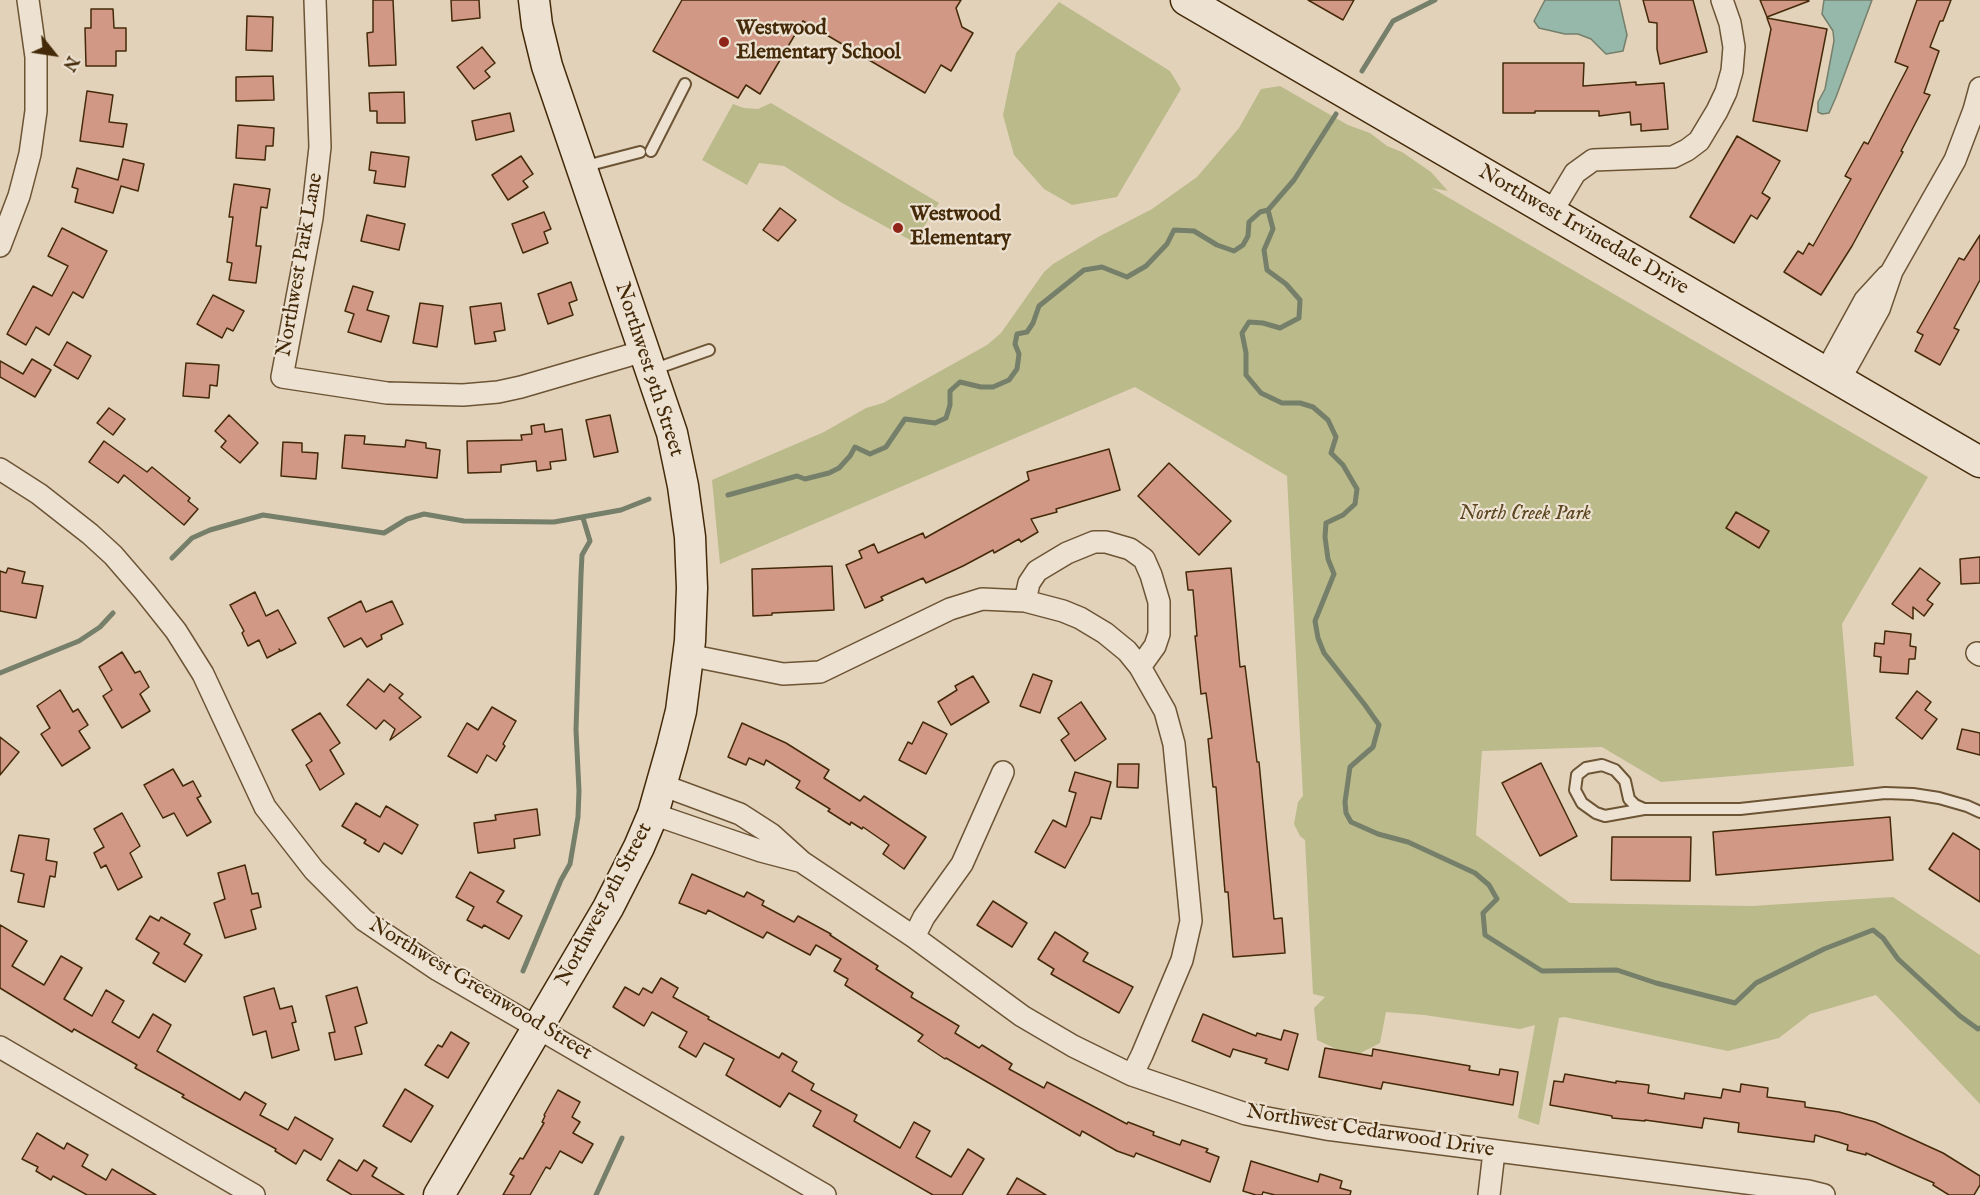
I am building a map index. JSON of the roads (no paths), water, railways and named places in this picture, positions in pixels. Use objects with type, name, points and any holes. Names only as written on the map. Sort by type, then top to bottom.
[{"type":"street","points":[[0,246],[19,196],[30,154],[36,111],[36,57],[28,0]]},
{"type":"street","name":"Northwest Park Lane","points":[[315,0],[320,147],[312,218],[282,377],[387,393],[463,395],[521,387],[648,361]]},
{"type":"street","name":"Northwest 9th Street","points":[[440,1195],[625,877],[653,814],[662,785],[681,711],[688,655],[692,588],[690,537],[683,486],[672,433],[547,66],[537,25],[534,0]]},
{"type":"street","name":"Northwest Irvinedale Drive","points":[[1186,0],[1980,462]]},
{"type":"street","points":[[1551,213],[1575,173],[1593,160],[1673,156],[1687,150],[1698,141],[1717,111],[1732,71],[1734,47],[1722,0]]},
{"type":"street","points":[[1832,377],[1865,300],[1892,271],[1955,160],[1980,88]]},
{"type":"street","name":"Northwest Greenwood Street","points":[[0,469],[39,494],[113,555],[176,631],[203,674],[257,794],[278,826],[321,878],[363,920],[398,945],[825,1195]]},
{"type":"street","points":[[1025,601],[1029,583],[1037,572],[1067,553],[1094,542],[1106,542],[1130,549],[1144,559],[1151,575],[1158,602],[1160,623],[1155,646],[1140,667]]},
{"type":"street","points":[[688,655],[783,674],[820,672],[950,609],[982,600],[1025,601],[1048,606],[1080,618],[1105,633],[1127,651],[1140,667],[1165,711],[1174,744],[1191,921],[1182,960],[1132,1075]]},
{"type":"street","points":[[914,937],[924,917],[962,864],[1003,772]]},
{"type":"street","name":"Northwest Cedarwood Drive","points":[[662,785],[740,814],[771,834],[802,862],[914,937],[1022,1016],[1073,1046],[1132,1075],[1246,1114],[1326,1129],[1824,1195]]},
{"type":"street","name":"Northwest Cedarwood Drive","points":[[653,814],[761,851],[802,862]]},
{"type":"street","points":[[0,1047],[254,1195]]},
{"type":"street","points":[[1489,1195],[1494,1152]]},
{"type":"lane","points":[[581,167],[645,151],[686,84]]},
{"type":"lane","points":[[648,361],[710,350]]},
{"type":"lane","points":[[1644,809],[1629,799],[1625,782],[1615,771],[1602,765],[1586,768],[1577,775],[1575,790],[1582,803],[1596,813],[1605,816],[1644,809],[1740,809],[1858,795],[1913,794],[1939,798],[1980,812]]},
{"type":"waterway","points":[[1362,71],[1393,21],[1435,0]]},
{"type":"waterway","points":[[728,495],[797,476],[805,479],[829,473],[839,468],[855,447],[870,454],[886,447],[905,419],[935,423],[946,418],[950,405],[950,391],[960,382],[993,387],[1009,380],[1017,369],[1019,354],[1015,344],[1017,334],[1027,332],[1039,306],[1084,270],[1102,267],[1127,277],[1146,266],[1167,244],[1174,230],[1194,231],[1217,245],[1234,251],[1243,245],[1248,236],[1249,222],[1260,212],[1268,210],[1294,180],[1336,114]]},
{"type":"waterway","points":[[1268,210],[1273,229],[1264,250],[1267,270],[1286,284],[1300,300],[1299,318],[1280,328],[1249,322],[1242,333],[1246,353],[1246,375],[1261,393],[1282,403],[1300,403],[1313,407],[1328,420],[1336,437],[1331,453],[1343,465],[1357,489],[1355,504],[1343,515],[1326,523],[1328,559],[1334,574],[1315,621],[1324,653],[1379,725],[1373,747],[1350,767],[1345,802],[1346,813],[1351,822],[1378,834],[1408,842],[1475,873],[1489,885],[1497,899],[1483,913],[1485,935],[1542,971],[1617,970],[1656,983],[1735,1003],[1756,983],[1824,949],[1873,930],[1883,938],[1898,959],[1960,1016],[1978,1029],[1980,1028]]},
{"type":"waterway","points":[[172,558],[192,538],[210,530],[263,515],[384,533],[407,519],[424,514],[464,521],[554,522],[621,510],[649,499]]},
{"type":"waterway","points":[[523,971],[561,880],[570,864],[578,817],[576,730],[581,575],[582,555],[590,541],[583,518]]},
{"type":"waterway","points":[[0,673],[79,641],[100,627],[113,613]]},
{"type":"waterway","points":[[596,1195],[622,1138]]},
{"type":"place","name":"Westwood Elementary School","points":[[724,42]]},
{"type":"place","name":"Westwood Elementary","points":[[898,228]]},
{"type":"park label","name":"North Creek Park","points":[[1525,515]]}]
